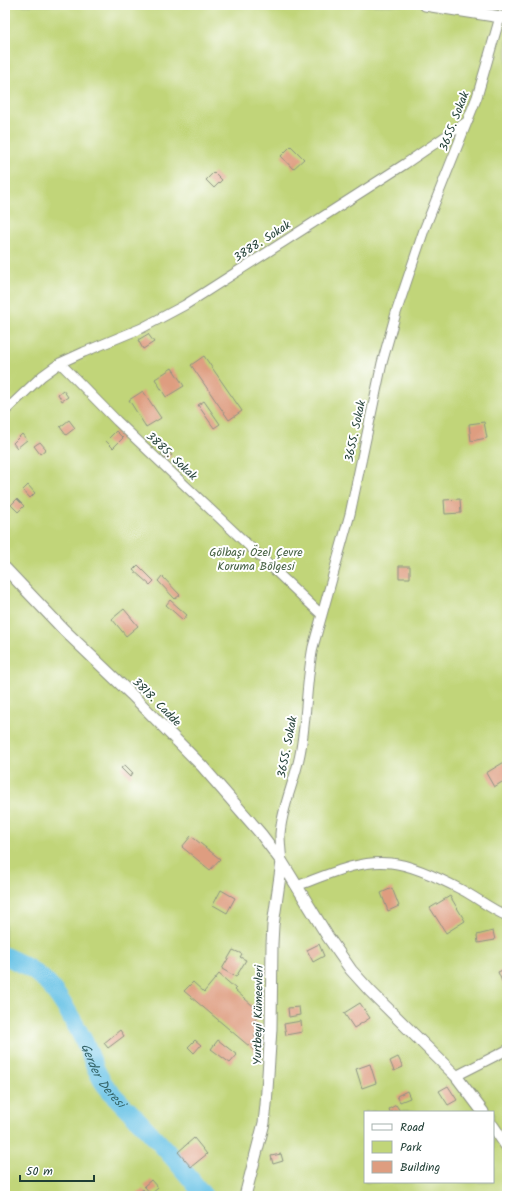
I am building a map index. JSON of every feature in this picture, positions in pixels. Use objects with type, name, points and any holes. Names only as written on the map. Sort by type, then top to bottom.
[{"type":"street","points":[[425,5],[504,18]]},
{"type":"street","name":"3655. Sokak","points":[[282,862],[280,844],[281,825],[300,754],[310,665],[322,615],[350,514],[382,363],[396,313],[424,230],[468,121],[504,18]]},
{"type":"street","name":"3888. Sokak","points":[[60,363],[142,328],[185,305],[405,164],[468,121]]},
{"type":"street","points":[[5,411],[42,376],[60,363]]},
{"type":"street","name":"3885. Sokak","points":[[60,363],[117,421],[322,615]]},
{"type":"street","name":"3818. Cadde","points":[[5,568],[64,630],[131,694],[202,766],[261,834],[282,862]]},
{"type":"street","points":[[282,862],[328,937],[351,970],[370,991],[456,1076],[482,1111]]},
{"type":"street","name":"Yurtbeyi Kümeevleri","points":[[245,1196],[262,1129],[266,1105],[272,1029],[272,944],[282,862]]},
{"type":"street","points":[[297,886],[347,868],[374,862],[392,863],[406,866],[445,882],[507,916]]},
{"type":"street","points":[[456,1076],[507,1050]]},
{"type":"street","points":[[494,1128],[507,1147]]},
{"type":"green space","name":"Gölbaşı Özel Çevre Koruma Bölgesi","points":[[5,5],[507,5],[507,1196],[5,1196]]},
{"type":"building","points":[[291,146],[304,159],[293,169],[281,156]]},
{"type":"building","points":[[214,172],[222,180],[214,188],[206,180]]},
{"type":"building","points":[[148,334],[154,342],[143,349],[138,340]]},
{"type":"building","points":[[204,356],[242,411],[229,420],[191,365]]},
{"type":"building","points":[[172,368],[184,386],[166,397],[155,379]]},
{"type":"building","points":[[63,390],[68,397],[62,401],[58,394]]},
{"type":"building","points":[[143,391],[161,418],[146,427],[129,400]]},
{"type":"building","points":[[204,401],[220,424],[214,428],[198,405]]},
{"type":"building","points":[[69,420],[75,428],[66,435],[60,427]]},
{"type":"building","points":[[484,422],[487,438],[471,441],[469,424]]},
{"type":"building","points":[[116,431],[123,438],[113,448],[106,441]]},
{"type":"building","points":[[22,434],[27,440],[17,448],[13,443]]},
{"type":"building","points":[[40,442],[46,449],[40,454],[34,446]]},
{"type":"building","points":[[165,449],[172,455],[167,460],[161,454]]},
{"type":"building","points":[[28,485],[35,493],[30,498],[23,490]]},
{"type":"building","points":[[17,499],[24,506],[18,512],[11,505]]},
{"type":"building","points":[[460,499],[461,513],[445,514],[444,500]]},
{"type":"building","points":[[138,565],[154,581],[150,585],[133,570]]},
{"type":"building","points":[[399,566],[410,566],[410,578],[399,578]]},
{"type":"building","points":[[162,576],[180,595],[175,599],[158,581]]},
{"type":"building","points":[[170,600],[187,615],[183,620],[166,605]]},
{"type":"building","points":[[124,609],[138,626],[126,636],[112,619]]},
{"type":"building","points":[[506,761],[507,779],[494,787],[486,773]]},
{"type":"building","points":[[125,765],[133,773],[130,777],[121,768]]},
{"type":"building","points":[[191,836],[220,859],[210,870],[182,847]]},
{"type":"building","points":[[392,888],[399,906],[388,911],[381,893]]},
{"type":"building","points":[[221,890],[235,898],[227,913],[213,905]]},
{"type":"building","points":[[450,896],[465,921],[446,933],[430,908]]},
{"type":"building","points":[[493,931],[495,940],[478,943],[477,935]]},
{"type":"building","points":[[319,944],[324,956],[313,962],[307,950]]},
{"type":"building","points":[[233,950],[242,954],[240,957],[246,960],[236,977],[222,969]]},
{"type":"building","points":[[507,968],[507,993],[498,972]]},
{"type":"building","points":[[219,974],[261,1013],[254,1021],[262,1027],[254,1036],[263,1044],[256,1052],[184,991],[193,982],[204,992]]},
{"type":"building","points":[[360,1003],[370,1018],[354,1028],[344,1013]]},
{"type":"building","points":[[299,1007],[300,1015],[289,1017],[288,1008]]},
{"type":"building","points":[[301,1021],[302,1032],[286,1035],[284,1024]]},
{"type":"building","points":[[120,1030],[124,1036],[108,1048],[104,1043]]},
{"type":"building","points":[[195,1040],[201,1045],[194,1053],[188,1047]]},
{"type":"building","points":[[218,1040],[237,1055],[230,1063],[211,1049]]},
{"type":"building","points":[[398,1057],[403,1067],[394,1071],[390,1061]]},
{"type":"building","points":[[370,1064],[376,1083],[362,1088],[356,1069]]},
{"type":"building","points":[[448,1086],[457,1100],[448,1105],[439,1091]]},
{"type":"building","points":[[407,1091],[410,1098],[400,1102],[397,1096]]},
{"type":"building","points":[[396,1105],[400,1111],[390,1111],[389,1109]]},
{"type":"building","points":[[194,1138],[207,1154],[191,1167],[178,1152]]},
{"type":"building","points":[[281,1154],[283,1161],[273,1164],[271,1156]]},
{"type":"building","points":[[151,1180],[158,1188],[151,1194],[144,1186]]},
{"type":"building","points":[[143,1189],[149,1196],[139,1196],[137,1194]]},
{"type":"waterway","name":"Gerder Deresi","points":[[5,956],[33,971],[54,991],[65,1007],[87,1046],[98,1075],[105,1085],[166,1150],[204,1196]]}]
